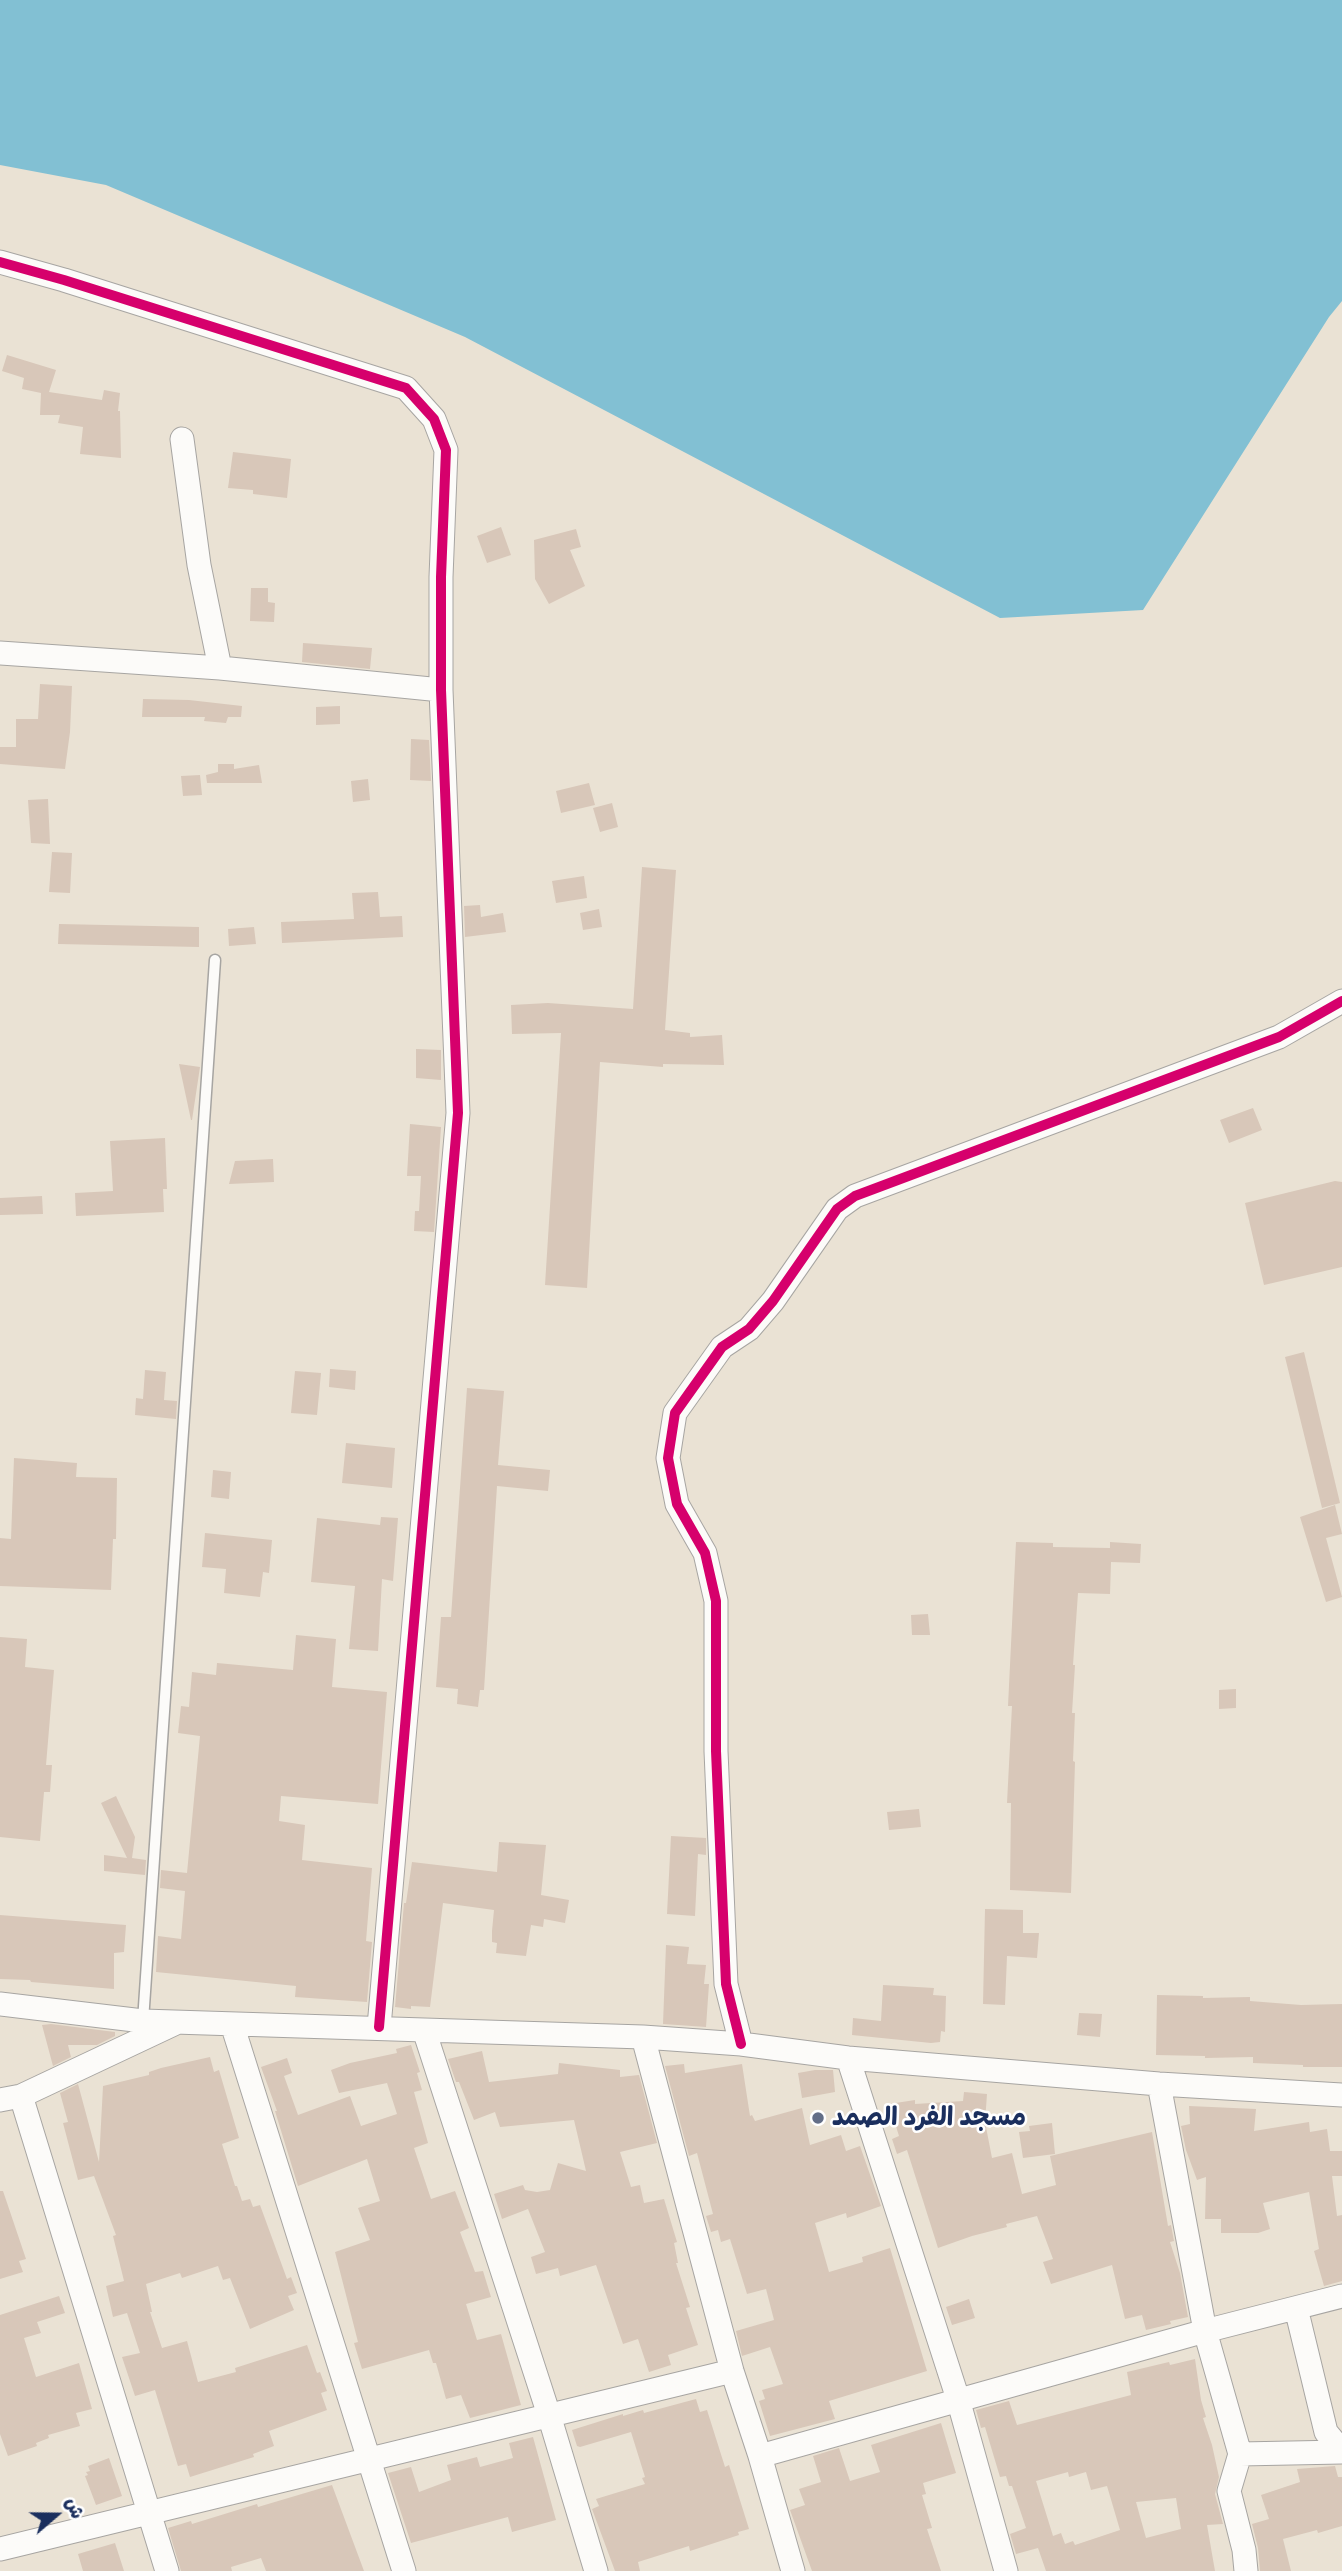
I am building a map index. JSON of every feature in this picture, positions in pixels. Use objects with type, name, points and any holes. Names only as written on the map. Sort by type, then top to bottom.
[{"type":"street","points":[[0,262],[407,388],[434,419],[444,439],[446,450],[441,577],[441,690],[458,1113],[379,2027]]},
{"type":"street","points":[[182,439],[199,565],[220,668]]},
{"type":"street","points":[[0,653],[220,668],[441,690]]},
{"type":"street","points":[[741,2044],[726,1984],[716,1751],[716,1601],[705,1553],[677,1504],[668,1458],[675,1413],[722,1348],[749,1329],[773,1301],[837,1209],[855,1196],[1279,1037],[1342,1000]]},
{"type":"street","points":[[0,2004],[143,2021],[643,2037],[741,2044],[848,2058],[1159,2084],[1342,2095]]},
{"type":"street","points":[[167,2571],[10,2098],[179,2022]]},
{"type":"street","points":[[232,2024],[404,2571]]},
{"type":"street","points":[[424,2030],[549,2415],[596,2571]]},
{"type":"street","points":[[643,2037],[732,2371],[760,2455],[793,2571]]},
{"type":"street","points":[[848,2058],[958,2399],[1006,2571]]},
{"type":"street","points":[[1159,2084],[1205,2331],[1240,2454],[1229,2491],[1244,2550],[1246,2571]]},
{"type":"street","points":[[760,2455],[1205,2331],[1342,2296]]},
{"type":"street","points":[[1296,2308],[1326,2432],[1342,2451]]},
{"type":"street","points":[[0,2549],[732,2371]]},
{"type":"street","points":[[1240,2454],[1342,2451]]},
{"type":"lane","points":[[143,2021],[215,960]]},
{"type":"water","points":[[0,0],[1342,0],[1342,301],[1329,317],[1143,610],[1000,618],[465,337],[106,185],[0,165]]},
{"type":"building","points":[[7,355],[56,370],[49,392],[102,400],[104,390],[120,393],[118,411],[121,458],[80,454],[83,427],[58,423],[60,415],[40,415],[41,393],[22,389],[24,378],[2,371]]},
{"type":"building","points":[[233,452],[291,459],[287,498],[253,494],[253,490],[228,488]]},
{"type":"building","points":[[501,527],[511,555],[487,563],[477,536]]},
{"type":"building","points":[[576,529],[581,547],[570,550],[585,586],[549,604],[535,579],[534,540]]},
{"type":"building","points":[[251,588],[268,588],[268,602],[275,603],[274,622],[250,621]]},
{"type":"building","points":[[303,643],[372,648],[370,669],[302,662]]},
{"type":"building","points":[[40,684],[72,686],[65,769],[0,764],[0,747],[16,747],[16,719],[38,719]]},
{"type":"building","points":[[143,699],[189,700],[242,706],[241,717],[228,717],[226,723],[204,721],[205,717],[142,717]]},
{"type":"building","points":[[340,706],[340,724],[316,725],[316,707]]},
{"type":"building","points":[[411,739],[429,740],[431,781],[410,780]]},
{"type":"building","points":[[218,764],[234,764],[234,769],[259,765],[262,783],[207,783],[206,775],[218,772]]},
{"type":"building","points":[[200,775],[202,795],[183,796],[181,776]]},
{"type":"building","points":[[368,779],[370,800],[353,802],[351,781]]},
{"type":"building","points":[[589,783],[595,805],[561,813],[556,791]]},
{"type":"building","points":[[48,799],[50,844],[31,843],[28,800]]},
{"type":"building","points":[[612,803],[618,827],[600,832],[593,808]]},
{"type":"building","points":[[52,852],[72,853],[70,893],[49,892]]},
{"type":"building","points":[[642,867],[676,870],[665,1030],[690,1033],[690,1037],[722,1035],[724,1065],[663,1064],[663,1067],[600,1062],[587,1288],[545,1285],[561,1033],[512,1034],[511,1005],[548,1003],[633,1009]]},
{"type":"building","points":[[584,876],[587,898],[556,903],[552,881]]},
{"type":"building","points":[[378,892],[380,917],[402,916],[403,937],[282,943],[281,922],[354,919],[352,893]]},
{"type":"building","points":[[480,905],[481,917],[503,913],[506,932],[465,937],[464,906]]},
{"type":"building","points":[[599,909],[602,927],[583,930],[580,913]]},
{"type":"building","points":[[59,924],[199,927],[199,947],[58,944]]},
{"type":"building","points":[[254,927],[256,944],[229,946],[228,929]]},
{"type":"building","points":[[416,1049],[441,1050],[441,1080],[416,1078]]},
{"type":"building","points":[[179,1064],[200,1067],[192,1120],[191,1120]]},
{"type":"building","points":[[1253,1108],[1262,1130],[1229,1143],[1220,1120]]},
{"type":"building","points":[[410,1124],[441,1127],[434,1232],[414,1231],[415,1211],[419,1211],[421,1176],[407,1176]]},
{"type":"building","points":[[165,1138],[167,1189],[163,1189],[164,1212],[76,1216],[75,1193],[113,1191],[110,1141]]},
{"type":"building","points":[[273,1159],[274,1182],[229,1184],[235,1161]]},
{"type":"building","points":[[1335,1181],[1342,1182],[1342,1267],[1264,1285],[1245,1203]]},
{"type":"building","points":[[42,1196],[43,1214],[0,1215],[0,1198]]},
{"type":"building","points":[[1304,1352],[1340,1503],[1322,1508],[1285,1357]]},
{"type":"building","points":[[330,1369],[356,1371],[355,1390],[329,1387]]},
{"type":"building","points":[[145,1370],[166,1372],[164,1400],[177,1401],[176,1419],[135,1415],[136,1398],[143,1399]]},
{"type":"building","points":[[295,1371],[321,1373],[317,1415],[291,1413]]},
{"type":"building","points":[[467,1388],[504,1391],[498,1465],[550,1470],[548,1491],[497,1486],[484,1690],[480,1690],[478,1707],[457,1704],[458,1689],[436,1687],[441,1617],[451,1617]]},
{"type":"building","points":[[346,1443],[395,1448],[392,1488],[342,1483]]},
{"type":"building","points":[[14,1458],[77,1463],[76,1477],[117,1478],[116,1539],[113,1539],[111,1590],[0,1586],[0,1538],[11,1539]]},
{"type":"building","points":[[213,1470],[231,1472],[229,1499],[211,1497]]},
{"type":"building","points":[[1335,1505],[1342,1534],[1326,1538],[1342,1597],[1326,1602],[1300,1517]]},
{"type":"building","points":[[381,1517],[398,1518],[393,1581],[382,1579],[378,1651],[349,1649],[355,1586],[311,1582],[317,1518],[380,1525]]},
{"type":"building","points":[[205,1533],[272,1540],[269,1573],[263,1572],[260,1597],[224,1593],[226,1569],[202,1567]]},
{"type":"building","points":[[1016,1542],[1053,1543],[1053,1547],[1110,1548],[1110,1542],[1141,1544],[1140,1563],[1111,1562],[1110,1594],[1078,1593],[1073,1665],[1075,1762],[1071,1893],[1010,1890],[1011,1803],[1007,1803],[1012,1706],[1008,1706]]},
{"type":"building","points":[[928,1614],[930,1635],[912,1635],[911,1615]]},
{"type":"building","points":[[296,1635],[336,1639],[332,1687],[387,1692],[378,1804],[281,1796],[279,1821],[305,1825],[302,1860],[372,1868],[366,1941],[372,1942],[367,2002],[295,1997],[296,1986],[156,1972],[158,1936],[181,1939],[185,1891],[160,1888],[161,1870],[187,1873],[200,1736],[178,1733],[181,1706],[189,1707],[192,1672],[216,1675],[217,1663],[293,1670]]},
{"type":"building","points":[[0,1637],[27,1639],[25,1667],[54,1670],[46,1765],[52,1765],[50,1792],[44,1792],[40,1841],[0,1837]]},
{"type":"building","points":[[1236,1689],[1236,1708],[1219,1709],[1219,1690]]},
{"type":"building","points":[[116,1796],[135,1837],[132,1858],[146,1860],[145,1875],[104,1871],[104,1855],[127,1858],[101,1803]]},
{"type":"building","points":[[919,1809],[921,1827],[889,1830],[887,1812]]},
{"type":"building","points":[[671,1836],[706,1838],[706,1855],[698,1854],[695,1916],[667,1914]]},
{"type":"building","points":[[499,1842],[546,1845],[541,1895],[569,1900],[565,1923],[544,1919],[543,1927],[531,1925],[526,1956],[496,1953],[497,1943],[492,1942],[494,1910],[443,1903],[430,2007],[395,2007],[404,1903],[412,1862],[497,1872]]},
{"type":"building","points":[[985,1909],[1023,1910],[1023,1933],[1039,1933],[1037,1958],[1007,1956],[1005,2005],[983,2004]]},
{"type":"building","points":[[0,1915],[126,1925],[124,1952],[114,1953],[114,1989],[0,1979]]},
{"type":"building","points":[[666,1945],[689,1947],[687,1964],[706,1965],[704,1984],[709,1984],[706,2027],[663,2024]]},
{"type":"building","points":[[883,1985],[934,1988],[933,1995],[946,1996],[945,2032],[941,2031],[940,2042],[852,2035],[853,2018],[881,2021]]},
{"type":"building","points":[[1157,1995],[1250,1997],[1250,2001],[1301,2005],[1342,2004],[1342,2067],[1253,2063],[1253,2057],[1156,2055]]},
{"type":"building","points":[[1079,2013],[1102,2014],[1100,2037],[1077,2035]]},
{"type":"building","points":[[42,2025],[115,2032],[115,2036],[97,2045],[68,2045],[71,2057],[53,2066]]},
{"type":"building","points":[[411,2045],[420,2072],[417,2073],[422,2090],[414,2092],[428,2143],[414,2148],[431,2199],[455,2191],[469,2228],[460,2232],[475,2272],[483,2271],[491,2297],[466,2304],[477,2340],[501,2334],[521,2405],[470,2418],[461,2395],[446,2399],[436,2363],[433,2363],[429,2350],[362,2369],[354,2343],[358,2342],[335,2252],[370,2240],[358,2208],[380,2201],[367,2159],[298,2186],[277,2111],[261,2067],[287,2058],[292,2073],[284,2076],[298,2115],[350,2096],[361,2126],[397,2114],[387,2083],[339,2093],[331,2070],[397,2053],[396,2049]]},
{"type":"building","points":[[482,2051],[489,2082],[558,2074],[559,2063],[620,2070],[620,2077],[639,2075],[657,2143],[620,2152],[631,2187],[640,2185],[644,2203],[664,2199],[677,2242],[674,2243],[676,2263],[690,2307],[686,2308],[698,2345],[668,2355],[671,2365],[649,2372],[638,2339],[623,2344],[596,2265],[560,2276],[558,2268],[536,2274],[531,2257],[545,2252],[528,2209],[502,2219],[494,2194],[523,2185],[525,2190],[550,2190],[558,2163],[586,2171],[574,2120],[500,2127],[495,2112],[474,2120],[448,2059]]},
{"type":"building","points":[[210,2057],[214,2072],[219,2070],[239,2138],[222,2144],[235,2186],[242,2201],[250,2199],[253,2207],[260,2205],[287,2279],[291,2277],[297,2293],[288,2296],[294,2310],[250,2329],[230,2278],[223,2280],[218,2266],[182,2278],[180,2273],[146,2284],[150,2312],[162,2348],[187,2341],[198,2382],[236,2372],[235,2368],[307,2345],[327,2391],[321,2393],[327,2410],[269,2431],[274,2446],[253,2454],[254,2457],[190,2477],[186,2464],[178,2466],[155,2390],[135,2396],[122,2357],[140,2353],[127,2313],[113,2317],[106,2286],[124,2281],[113,2236],[116,2235],[94,2176],[78,2180],[63,2123],[68,2122],[60,2093],[78,2084],[99,2162],[103,2086],[149,2075],[149,2072],[161,2068]]},
{"type":"building","points":[[684,2064],[685,2073],[742,2064],[750,2116],[752,2115],[755,2121],[802,2108],[810,2145],[841,2135],[846,2151],[860,2146],[881,2206],[847,2218],[846,2213],[815,2223],[829,2272],[863,2262],[862,2257],[890,2248],[927,2371],[829,2401],[835,2419],[770,2436],[759,2401],[765,2399],[762,2390],[783,2384],[770,2347],[742,2356],[736,2331],[774,2320],[766,2289],[747,2294],[730,2239],[721,2242],[718,2230],[711,2232],[706,2216],[713,2214],[697,2153],[689,2156],[665,2066]]},
{"type":"building","points":[[833,2070],[835,2092],[802,2098],[798,2073]]},
{"type":"building","points":[[964,2092],[987,2094],[985,2122],[992,2158],[1012,2153],[1022,2194],[1056,2185],[1050,2156],[1152,2132],[1168,2226],[1171,2225],[1174,2241],[1170,2242],[1180,2273],[1188,2317],[1146,2330],[1142,2315],[1125,2319],[1112,2265],[1051,2284],[1043,2262],[1053,2259],[1037,2216],[938,2248],[907,2150],[897,2154],[892,2139],[899,2136],[889,2104],[915,2100],[915,2104],[963,2101]]},
{"type":"building","points":[[1189,2106],[1256,2109],[1254,2131],[1309,2122],[1310,2132],[1327,2129],[1330,2151],[1342,2151],[1342,2176],[1332,2176],[1337,2216],[1342,2215],[1342,2281],[1324,2286],[1314,2251],[1319,2249],[1309,2192],[1263,2203],[1270,2229],[1258,2233],[1221,2233],[1221,2219],[1205,2219],[1206,2177],[1197,2180],[1181,2126],[1190,2124]]},
{"type":"building","points":[[1052,2123],[1055,2154],[1023,2158],[1019,2132],[1030,2131],[1029,2126]]},
{"type":"building","points":[[0,2191],[3,2191],[26,2259],[19,2261],[23,2272],[0,2279]]},
{"type":"building","points":[[59,2296],[65,2313],[37,2322],[41,2333],[24,2338],[36,2377],[79,2363],[92,2409],[76,2413],[80,2426],[48,2435],[49,2438],[36,2443],[37,2446],[8,2456],[0,2434],[0,2315]]},
{"type":"building","points":[[969,2299],[975,2318],[952,2325],[946,2307]]},
{"type":"building","points":[[1195,2359],[1206,2417],[1203,2418],[1219,2477],[1215,2494],[1223,2524],[1207,2525],[1215,2571],[1046,2571],[1038,2548],[1016,2554],[1010,2534],[1026,2528],[1012,2486],[1009,2486],[1006,2476],[1000,2477],[985,2427],[981,2428],[976,2410],[1009,2401],[1017,2425],[1131,2395],[1127,2372],[1169,2362],[1170,2365]],"holes":[[[1068,2472],[1069,2477],[1086,2472],[1091,2490],[1107,2486],[1120,2530],[1075,2545],[1073,2541],[1065,2544],[1061,2533],[1053,2536],[1036,2481]],[[1176,2498],[1181,2529],[1146,2538],[1136,2502]]]},
{"type":"building","points":[[696,2399],[700,2412],[707,2410],[725,2467],[729,2465],[749,2529],[738,2532],[739,2535],[690,2551],[689,2546],[638,2562],[640,2571],[615,2571],[592,2509],[599,2506],[596,2499],[645,2484],[642,2478],[645,2477],[631,2432],[580,2447],[577,2446],[572,2430],[623,2414],[643,2410],[644,2413]]},
{"type":"building","points":[[941,2423],[956,2473],[923,2483],[926,2494],[922,2495],[932,2528],[927,2529],[941,2571],[812,2571],[790,2510],[805,2505],[799,2489],[821,2482],[813,2456],[839,2448],[850,2481],[880,2472],[871,2445]]},
{"type":"building","points":[[533,2437],[556,2520],[512,2532],[508,2517],[411,2543],[388,2473],[411,2467],[419,2492],[451,2480],[447,2465],[477,2457],[480,2467],[513,2458],[509,2443]]},
{"type":"building","points":[[109,2458],[122,2496],[96,2505],[85,2476],[88,2475],[86,2472],[90,2471],[88,2466]]},
{"type":"building","points":[[1335,2466],[1338,2477],[1342,2477],[1342,2526],[1283,2539],[1291,2571],[1260,2571],[1252,2524],[1269,2519],[1261,2495],[1300,2482],[1297,2469]]},
{"type":"building","points":[[332,2485],[364,2571],[266,2571],[261,2558],[231,2567],[232,2571],[181,2571],[168,2528],[191,2521],[192,2524],[257,2504],[258,2507]]},
{"type":"building","points":[[115,2543],[124,2571],[83,2571],[78,2554]]},
{"type":"cycle path","points":[[0,262],[406,388],[434,419],[446,450],[441,577],[441,690],[458,1113],[379,2027]]},
{"type":"cycle path","points":[[741,2044],[726,1984],[716,1751],[716,1601],[705,1553],[677,1504],[668,1458],[675,1413],[722,1347],[749,1329],[773,1301],[837,1209],[855,1196],[1279,1037],[1342,1001]]},
{"type":"place","name":"مسجد الفرد الصمد","points":[[818,2118]]}]
